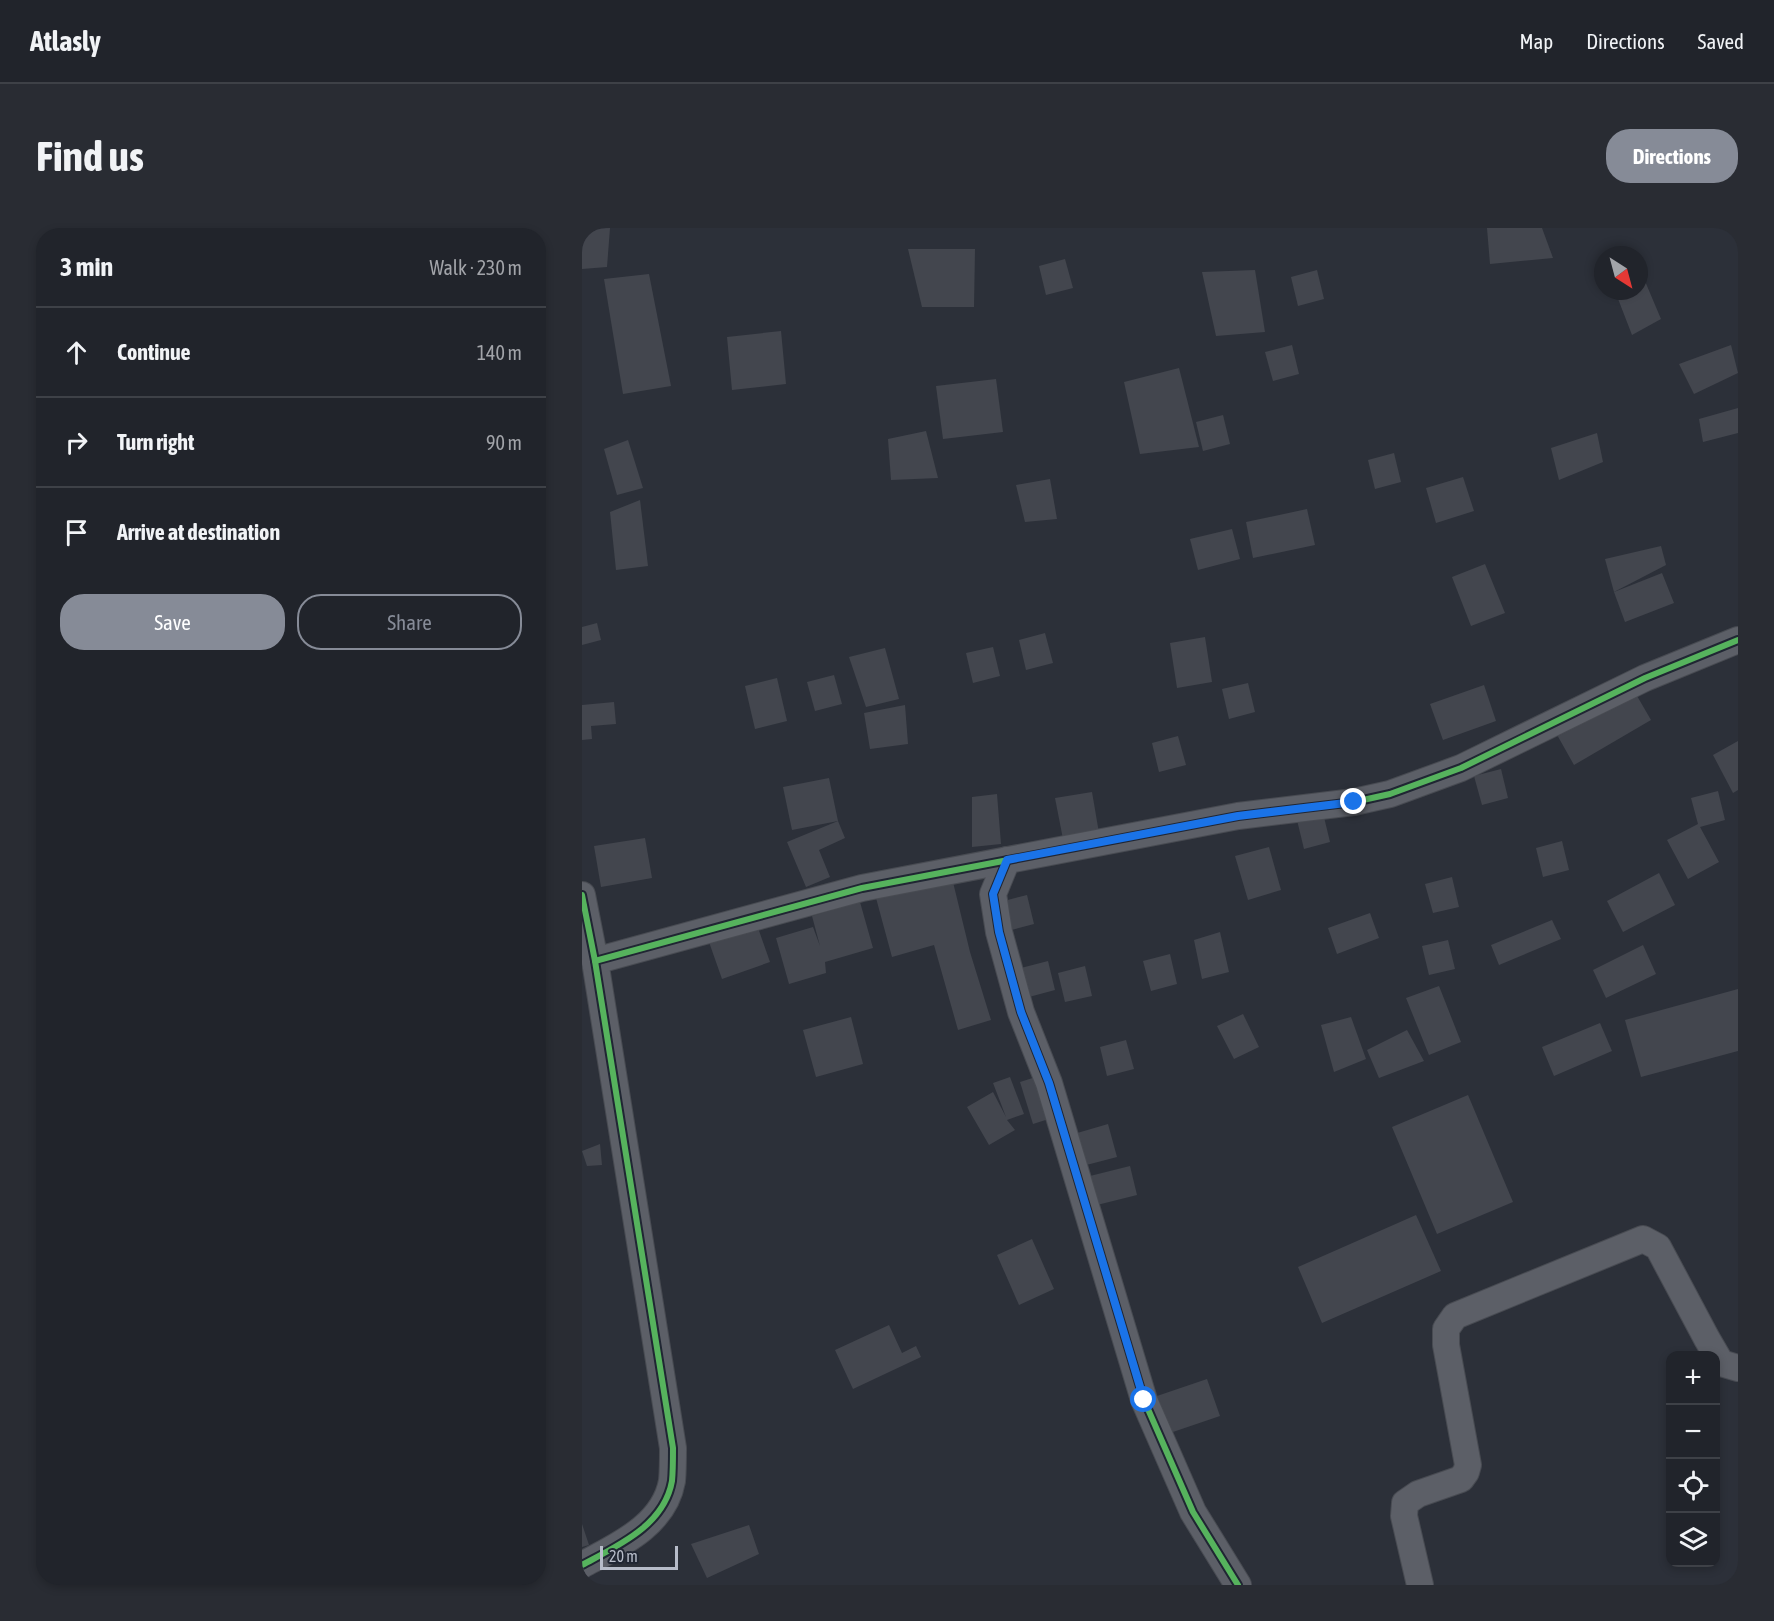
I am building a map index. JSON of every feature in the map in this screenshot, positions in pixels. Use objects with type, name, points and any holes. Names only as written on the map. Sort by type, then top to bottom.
[{"type":"street","points":[[595,961],[861,888],[1238,816],[1354,802],[1390,794],[1461,768],[1645,678],[1738,639]]},
{"type":"street","points":[[1007,860],[993,894],[999,932],[1021,1012],[1049,1083],[1144,1400],[1193,1512],[1238,1585]]},
{"type":"street","points":[[582,895],[595,961],[673,1448],[672,1483],[659,1513],[632,1538],[582,1565]]},
{"type":"street","points":[[1420,1585],[1404,1516],[1405,1503],[1418,1494],[1461,1479],[1468,1465],[1446,1345],[1446,1329],[1455,1316],[1643,1239],[1658,1247],[1721,1363],[1738,1368]]},
{"type":"building","points":[[610,228],[607,267],[582,269],[582,229]]},
{"type":"building","points":[[1487,228],[1542,228],[1553,258],[1490,264]]},
{"type":"building","points":[[908,249],[975,249],[974,307],[922,307]]},
{"type":"building","points":[[1065,259],[1073,288],[1046,295],[1039,266]]},
{"type":"building","points":[[1255,270],[1265,332],[1216,336],[1202,272]]},
{"type":"building","points":[[1317,270],[1324,299],[1298,306],[1291,277]]},
{"type":"building","points":[[649,274],[671,386],[623,394],[604,279]]},
{"type":"building","points":[[1648,288],[1661,319],[1632,335],[1618,300],[1648,300]]},
{"type":"building","points":[[781,331],[786,384],[732,390],[727,337]]},
{"type":"building","points":[[1292,345],[1299,374],[1273,381],[1265,352]]},
{"type":"building","points":[[1731,345],[1738,373],[1694,394],[1679,364]]},
{"type":"building","points":[[1179,368],[1199,447],[1140,454],[1124,382]]},
{"type":"building","points":[[996,379],[1003,432],[943,439],[936,386]]},
{"type":"building","points":[[1738,408],[1738,433],[1703,442],[1699,419]]},
{"type":"building","points":[[1223,415],[1230,444],[1203,451],[1196,422]]},
{"type":"building","points":[[926,431],[938,478],[891,480],[888,439]]},
{"type":"building","points":[[1597,433],[1603,462],[1559,480],[1551,448]]},
{"type":"building","points":[[628,440],[643,488],[617,495],[604,449]]},
{"type":"building","points":[[1394,453],[1401,482],[1375,489],[1368,460]]},
{"type":"building","points":[[1463,477],[1474,511],[1436,523],[1426,488]]},
{"type":"building","points":[[1050,479],[1057,519],[1025,522],[1016,485]]},
{"type":"building","points":[[640,500],[648,566],[616,570],[610,512]]},
{"type":"building","points":[[1307,509],[1315,545],[1253,558],[1246,522]]},
{"type":"building","points":[[1232,529],[1240,559],[1198,570],[1190,539]]},
{"type":"building","points":[[1661,546],[1666,565],[1614,592],[1605,559]]},
{"type":"building","points":[[1485,564],[1505,613],[1471,626],[1452,577]]},
{"type":"building","points":[[1662,573],[1674,603],[1625,622],[1614,592]]},
{"type":"building","points":[[597,623],[601,640],[582,645],[582,627]]},
{"type":"building","points":[[1045,633],[1053,663],[1026,670],[1019,640]]},
{"type":"building","points":[[1205,637],[1212,682],[1177,688],[1170,643]]},
{"type":"building","points":[[993,647],[1000,676],[973,683],[966,653]]},
{"type":"building","points":[[885,648],[899,699],[866,707],[849,657]]},
{"type":"building","points":[[834,675],[842,704],[815,711],[807,682]]},
{"type":"building","points":[[777,678],[787,721],[755,729],[745,686]]},
{"type":"building","points":[[1248,683],[1255,712],[1229,719],[1222,689]]},
{"type":"building","points":[[1484,685],[1496,721],[1443,740],[1430,704]]},
{"type":"building","points":[[1633,689],[1651,720],[1574,765],[1556,733]]},
{"type":"building","points":[[614,702],[616,724],[591,726],[592,739],[582,740],[582,705]]},
{"type":"building","points":[[905,705],[908,744],[870,749],[864,713]]},
{"type":"building","points":[[1178,736],[1186,765],[1159,772],[1152,743]]},
{"type":"building","points":[[1738,741],[1738,790],[1733,793],[1713,755]]},
{"type":"building","points":[[1501,769],[1508,798],[1482,805],[1474,776]]},
{"type":"building","points":[[829,778],[838,821],[792,830],[783,787]]},
{"type":"building","points":[[1718,791],[1725,820],[1700,827],[1719,862],[1688,879],[1667,840],[1698,824],[1691,798]]},
{"type":"building","points":[[1092,792],[1099,833],[1063,839],[1055,798]]},
{"type":"building","points":[[997,794],[1001,844],[972,847],[972,797]]},
{"type":"building","points":[[1323,813],[1330,842],[1304,849],[1297,820]]},
{"type":"building","points":[[838,821],[845,838],[819,850],[830,877],[806,887],[787,842]]},
{"type":"building","points":[[645,838],[652,878],[601,887],[594,846]]},
{"type":"building","points":[[1562,841],[1569,870],[1543,877],[1536,848]]},
{"type":"building","points":[[1269,847],[1281,890],[1248,900],[1235,856]]},
{"type":"building","points":[[1659,873],[1675,905],[1623,932],[1607,901]]},
{"type":"building","points":[[1452,877],[1459,907],[1433,913],[1425,884]]},
{"type":"building","points":[[952,878],[970,952],[991,1020],[958,1030],[934,945],[892,957],[876,898]]},
{"type":"building","points":[[1027,895],[1034,924],[1008,931],[1000,902]]},
{"type":"building","points":[[860,902],[873,948],[825,962],[826,973],[789,984],[776,938],[813,927],[820,946],[812,916]]},
{"type":"building","points":[[1370,913],[1379,938],[1337,954],[1328,928]]},
{"type":"building","points":[[1552,920],[1561,939],[1499,965],[1491,945]]},
{"type":"building","points":[[757,925],[770,962],[722,979],[709,942]]},
{"type":"building","points":[[1220,932],[1229,972],[1202,979],[1194,940]]},
{"type":"building","points":[[1448,940],[1455,969],[1429,975],[1422,946]]},
{"type":"building","points":[[1643,945],[1656,974],[1606,998],[1593,970]]},
{"type":"building","points":[[1170,954],[1177,984],[1151,991],[1143,961]]},
{"type":"building","points":[[1048,961],[1055,990],[1029,997],[1021,968]]},
{"type":"building","points":[[1085,966],[1092,996],[1065,1002],[1058,973]]},
{"type":"building","points":[[1439,986],[1461,1042],[1429,1055],[1406,998]]},
{"type":"building","points":[[1738,989],[1738,1051],[1641,1077],[1625,1020]]},
{"type":"building","points":[[1243,1014],[1259,1047],[1234,1059],[1217,1026]]},
{"type":"building","points":[[851,1017],[863,1064],[816,1077],[803,1030]]},
{"type":"building","points":[[1351,1017],[1366,1059],[1334,1072],[1321,1025]]},
{"type":"building","points":[[1600,1023],[1612,1051],[1554,1076],[1542,1047]]},
{"type":"building","points":[[1407,1030],[1424,1061],[1379,1078],[1367,1050]]},
{"type":"building","points":[[1126,1040],[1134,1069],[1107,1076],[1100,1047]]},
{"type":"building","points":[[1042,1075],[1055,1117],[1033,1124],[1020,1082]]},
{"type":"building","points":[[1010,1077],[1024,1114],[1007,1120],[1015,1130],[989,1145],[967,1107],[993,1092],[1006,1117],[993,1083]]},
{"type":"building","points":[[1468,1095],[1513,1202],[1437,1234],[1392,1127]]},
{"type":"building","points":[[1108,1124],[1117,1157],[1075,1168],[1067,1136]]},
{"type":"building","points":[[600,1144],[602,1165],[587,1166],[582,1151]]},
{"type":"building","points":[[1130,1166],[1137,1195],[1089,1207],[1082,1178]]},
{"type":"building","points":[[1416,1215],[1441,1271],[1322,1323],[1298,1267]]},
{"type":"building","points":[[1032,1239],[1054,1289],[1019,1305],[997,1255]]},
{"type":"building","points":[[889,1325],[902,1353],[916,1346],[921,1357],[853,1389],[835,1350]]},
{"type":"building","points":[[1207,1379],[1220,1416],[1170,1433],[1157,1396]]},
{"type":"building","points":[[582,1524],[589,1545],[582,1547]]},
{"type":"building","points":[[749,1525],[759,1554],[707,1578],[691,1544]]},
{"type":"cycle path","points":[[595,961],[862,888],[1238,816],[1354,802],[1390,794],[1461,768],[1645,678],[1738,640]]},
{"type":"cycle path","points":[[1007,860],[993,894],[999,932],[1021,1012],[1049,1083],[1144,1400],[1193,1512],[1238,1585]]},
{"type":"cycle path","points":[[582,895],[595,961],[673,1448],[672,1481],[667,1497],[659,1510],[637,1533],[582,1565]]},
{"type":"route","points":[[1144,1400],[1049,1083],[1021,1012],[999,932],[993,894],[1007,860],[1238,816],[1354,802]]}]
